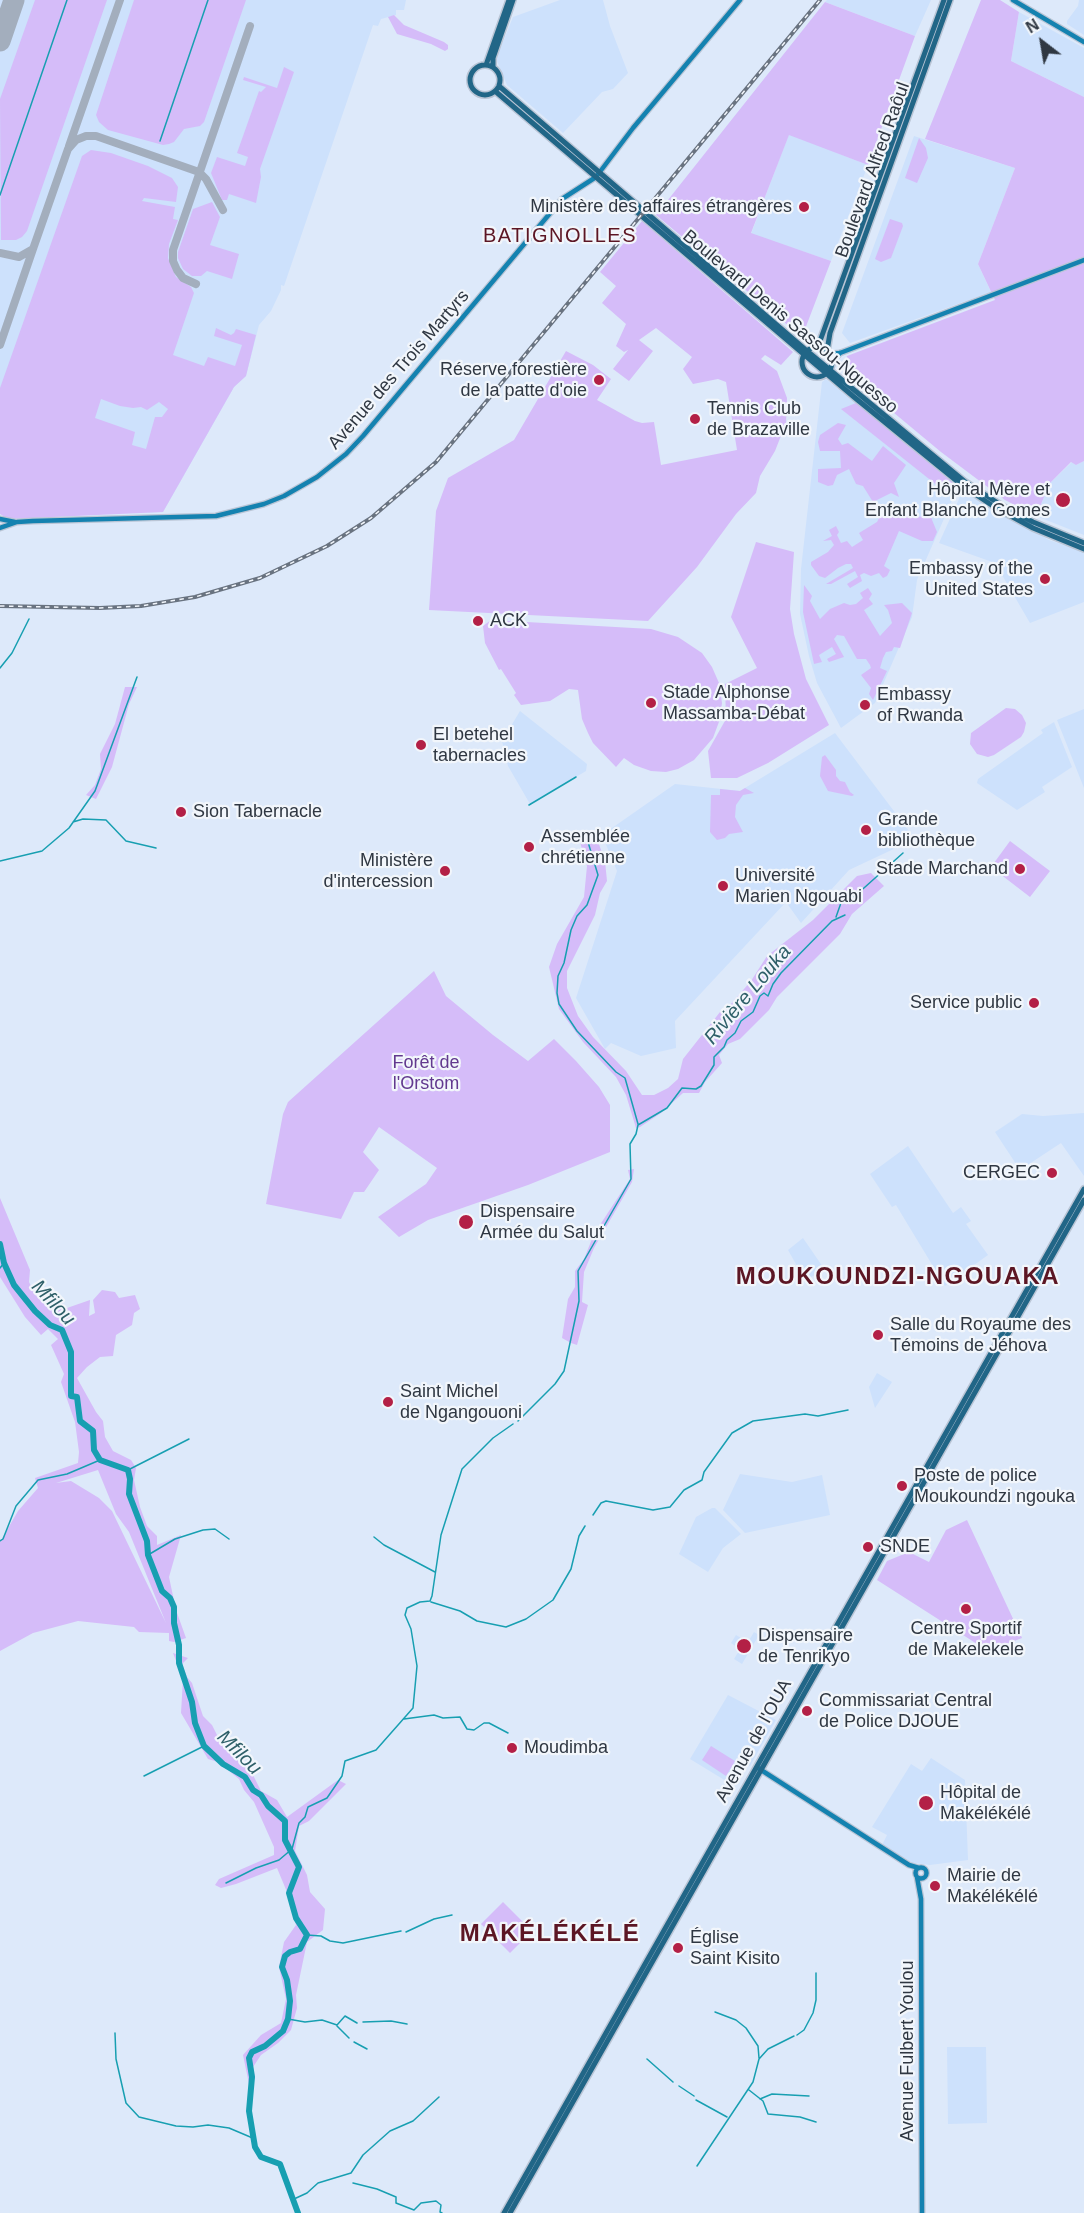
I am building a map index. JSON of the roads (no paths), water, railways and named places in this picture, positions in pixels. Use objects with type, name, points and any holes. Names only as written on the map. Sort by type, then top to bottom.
[{"type":"main road","points":[[490,66],[511,0]]},
{"type":"main road","name":"Avenue des Trois Martyrs","points":[[0,519],[17,522],[216,516],[264,504],[306,484],[354,446],[562,200],[597,176],[740,0]]},
{"type":"main road","name":"Boulevard Alfred Raôul","points":[[814,347],[820,341],[944,0]]},
{"type":"main road","name":"Boulevard Alfred Raôul","points":[[828,352],[830,333],[952,0]]},
{"type":"main road","points":[[1013,0],[1084,42]]},
{"type":"main road","points":[[490,66],[500,76],[497,88],[484,95],[474,90],[470,79],[474,69],[490,66]]},
{"type":"main road","name":"Boulevard Denis Sassou-Nguesso","points":[[497,88],[935,464],[977,496],[1033,528],[1084,549]]},
{"type":"main road","points":[[587,184],[597,176]]},
{"type":"main road","points":[[840,353],[828,371],[817,376],[807,373],[802,362],[806,352],[814,347],[840,353],[1084,260]]},
{"type":"main road","points":[[828,352],[832,362]]},
{"type":"main road","name":"Boulevard Denis Sassou-Nguesso","points":[[828,371],[964,481],[1004,507],[1033,522],[1084,543]]},
{"type":"main road","name":"Avenue des Trois Martyrs","points":[[0,528],[17,522]]},
{"type":"main road","name":"Avenue de l'OUA","points":[[510,2213],[1084,1189]]},
{"type":"main road","name":"Avenue de l'OUA","points":[[504,2213],[1084,1200]]},
{"type":"main road","points":[[758,1768],[909,1865],[917,1873],[925,1877],[926,1870],[917,1873]]},
{"type":"main road","name":"Avenue Fulbert Youlou","points":[[917,1873],[921,1890],[922,2213]]},
{"type":"main road","name":"Avenue Fulbert Youlou","points":[[921,1890],[925,1877]]},
{"type":"waterway","points":[[0,195],[67,0]]},
{"type":"waterway","points":[[160,141],[208,0]]},
{"type":"waterway","points":[[0,668],[12,653],[29,619]]},
{"type":"waterway","points":[[0,861],[42,851],[69,828],[95,791],[137,677]]},
{"type":"waterway","points":[[529,805],[576,777]]},
{"type":"waterway","points":[[73,822],[83,819],[106,820],[126,841],[156,848]]},
{"type":"waterway","points":[[588,842],[598,875],[587,905],[577,916],[571,930],[564,963],[558,976],[557,993],[559,1004],[577,1031],[616,1072],[625,1078],[638,1124]]},
{"type":"waterway","name":"Rivière Louka","points":[[836,917],[842,900],[855,896],[903,853]]},
{"type":"waterway","name":"Rivière Louka","points":[[518,1421],[555,1384],[564,1371],[579,1301],[578,1271],[631,1179],[630,1144],[638,1125],[667,1108],[682,1088],[696,1089],[701,1086],[714,1065],[714,1057],[735,1033],[741,1021],[753,1012],[760,996],[764,993],[768,996],[781,973],[832,921],[845,915]]},
{"type":"waterway","name":"Mfilou","points":[[0,1244],[4,1263],[14,1285],[35,1311],[50,1325],[62,1330],[71,1352],[71,1396],[77,1397],[80,1421],[93,1431],[94,1450],[100,1460],[128,1470],[129,1494],[147,1541],[148,1555],[162,1591],[170,1598],[174,1607],[179,1663],[192,1702],[195,1723],[204,1746],[223,1764],[245,1777],[253,1790],[261,1795],[268,1806],[285,1821],[285,1840],[299,1867],[289,1893],[296,1918],[307,1935],[300,1949],[285,1956],[282,1967],[287,1980],[290,2001],[288,2019],[283,2031],[265,2046],[252,2052],[249,2058],[252,2077],[249,2111],[255,2147],[261,2157],[280,2164],[298,2213]]},
{"type":"waterway","name":"Mfilou","points":[[0,1268],[4,1263]]},
{"type":"waterway","points":[[593,1515],[601,1503],[606,1501],[653,1510],[670,1507],[684,1490],[702,1480],[704,1472],[732,1433],[753,1421],[805,1414],[818,1416],[848,1410]]},
{"type":"waterway","name":"Rivière Louka","points":[[226,1883],[256,1868],[279,1860],[292,1849],[299,1823],[305,1817],[308,1807],[327,1798],[342,1776],[345,1761],[376,1750],[413,1708],[417,1666],[411,1629],[405,1615],[407,1608],[420,1602],[430,1601],[432,1596],[441,1535],[462,1469],[493,1438],[513,1424]]},
{"type":"waterway","points":[[128,1470],[189,1439]]},
{"type":"waterway","points":[[0,1541],[3,1539],[16,1506],[38,1480],[67,1474],[100,1460]]},
{"type":"waterway","points":[[431,1602],[460,1611],[477,1621],[506,1627],[526,1619],[553,1600],[571,1569],[579,1536],[585,1526]]},
{"type":"waterway","points":[[148,1555],[175,1539],[203,1530],[215,1529],[229,1539]]},
{"type":"waterway","points":[[374,1537],[384,1545],[435,1572]]},
{"type":"waterway","points":[[404,1719],[434,1715],[443,1718],[460,1717],[467,1729],[474,1730],[484,1723],[489,1723],[508,1733]]},
{"type":"waterway","points":[[144,1776],[204,1746]]},
{"type":"waterway","points":[[406,1932],[434,1919],[452,1915]]},
{"type":"waterway","points":[[307,1935],[321,1936],[330,1941],[343,1943],[401,1931]]},
{"type":"waterway","points":[[797,2035],[804,2030],[813,2013],[816,2000],[816,1973]]},
{"type":"waterway","points":[[715,2012],[736,2020],[746,2028],[758,2046],[759,2058]]},
{"type":"waterway","points":[[288,2019],[305,2022],[322,2020],[337,2025],[345,2016],[357,2023]]},
{"type":"waterway","points":[[363,2022],[391,2021],[407,2024]]},
{"type":"waterway","points":[[337,2026],[349,2038]]},
{"type":"waterway","points":[[115,2033],[116,2059],[126,2103],[139,2117],[176,2126],[208,2125],[229,2128],[255,2139]]},
{"type":"waterway","points":[[697,2166],[753,2082],[759,2059],[768,2049],[794,2036]]},
{"type":"waterway","points":[[354,2042],[367,2049]]},
{"type":"waterway","points":[[647,2059],[673,2082]]},
{"type":"waterway","points":[[679,2086],[694,2096]]},
{"type":"waterway","points":[[749,2090],[763,2101],[768,2114],[800,2117],[816,2122]]},
{"type":"waterway","points":[[760,2099],[772,2094],[809,2096]]},
{"type":"waterway","points":[[294,2199],[307,2193],[318,2183],[351,2173],[363,2155],[390,2131],[413,2121],[439,2097]]},
{"type":"waterway","points":[[696,2100],[727,2117]]},
{"type":"waterway","points":[[353,2183],[396,2197],[396,2203],[414,2210],[421,2203],[436,2201],[441,2205],[440,2212],[442,2213]]},
{"type":"railway","points":[[0,606],[100,608],[141,606],[195,597],[260,578],[327,546],[371,518],[436,462],[820,0]]},
{"type":"place","name":"Ministère des affaires étrangères","points":[[804,207]]},
{"type":"place","name":"Réserve forestière de la patte d'oie","points":[[599,380]]},
{"type":"place","name":"Tennis Club de Brazaville","points":[[695,419]]},
{"type":"place","name":"Hôpital Mère et Enfant Blanche Gomes","points":[[1063,500]]},
{"type":"place","name":"Embassy of the United States","points":[[1045,579]]},
{"type":"place","name":"ACK","points":[[478,621]]},
{"type":"place","name":"Stade Alphonse Massamba-Débat","points":[[651,703]]},
{"type":"place","name":"Embassy of Rwanda","points":[[865,705]]},
{"type":"place","name":"El betehel tabernacles","points":[[421,745]]},
{"type":"place","name":"Sion Tabernacle","points":[[181,812]]},
{"type":"place","name":"Grande bibliothèque","points":[[866,830]]},
{"type":"place","name":"Assemblée chrétienne","points":[[529,847]]},
{"type":"place","name":"Stade Marchand","points":[[1020,869]]},
{"type":"place","name":"Ministère d'intercession","points":[[445,871]]},
{"type":"place","name":"Université Marien Ngouabi","points":[[723,886]]},
{"type":"place","name":"Service public","points":[[1034,1003]]},
{"type":"place","name":"CERGEC","points":[[1052,1173]]},
{"type":"place","name":"Dispensaire Armée du Salut","points":[[466,1222]]},
{"type":"place","name":"Salle du Royaume des Témoins de Jéhova","points":[[878,1335]]},
{"type":"place","name":"Saint Michel de Ngangouoni","points":[[388,1402]]},
{"type":"place","name":"Poste de police Moukoundzi ngouka","points":[[902,1486]]},
{"type":"place","name":"SNDE","points":[[868,1547]]},
{"type":"place","name":"Centre Sportif de Makelekele","points":[[966,1609]]},
{"type":"place","name":"Dispensaire de Tenrikyo","points":[[744,1646]]},
{"type":"place","name":"Commissariat Central de Police DJOUE","points":[[807,1711]]},
{"type":"place","name":"Moudimba","points":[[512,1748]]},
{"type":"place","name":"Hôpital de Makélékélé","points":[[926,1803]]},
{"type":"place","name":"Mairie de Makélékélé","points":[[935,1886]]},
{"type":"place","name":"Église Saint Kisito","points":[[678,1948]]},
{"type":"district","name":"BATIGNOLLES","points":[[560,236]]},
{"type":"district","name":"MOUKOUNDZI-NGOUAKA","points":[[898,1277]]},
{"type":"district","name":"MAKÉLÉKÉLÉ","points":[[550,1934]]},
{"type":"park label","name":"Forêt de l'Orstom","points":[[426,1073]]}]
